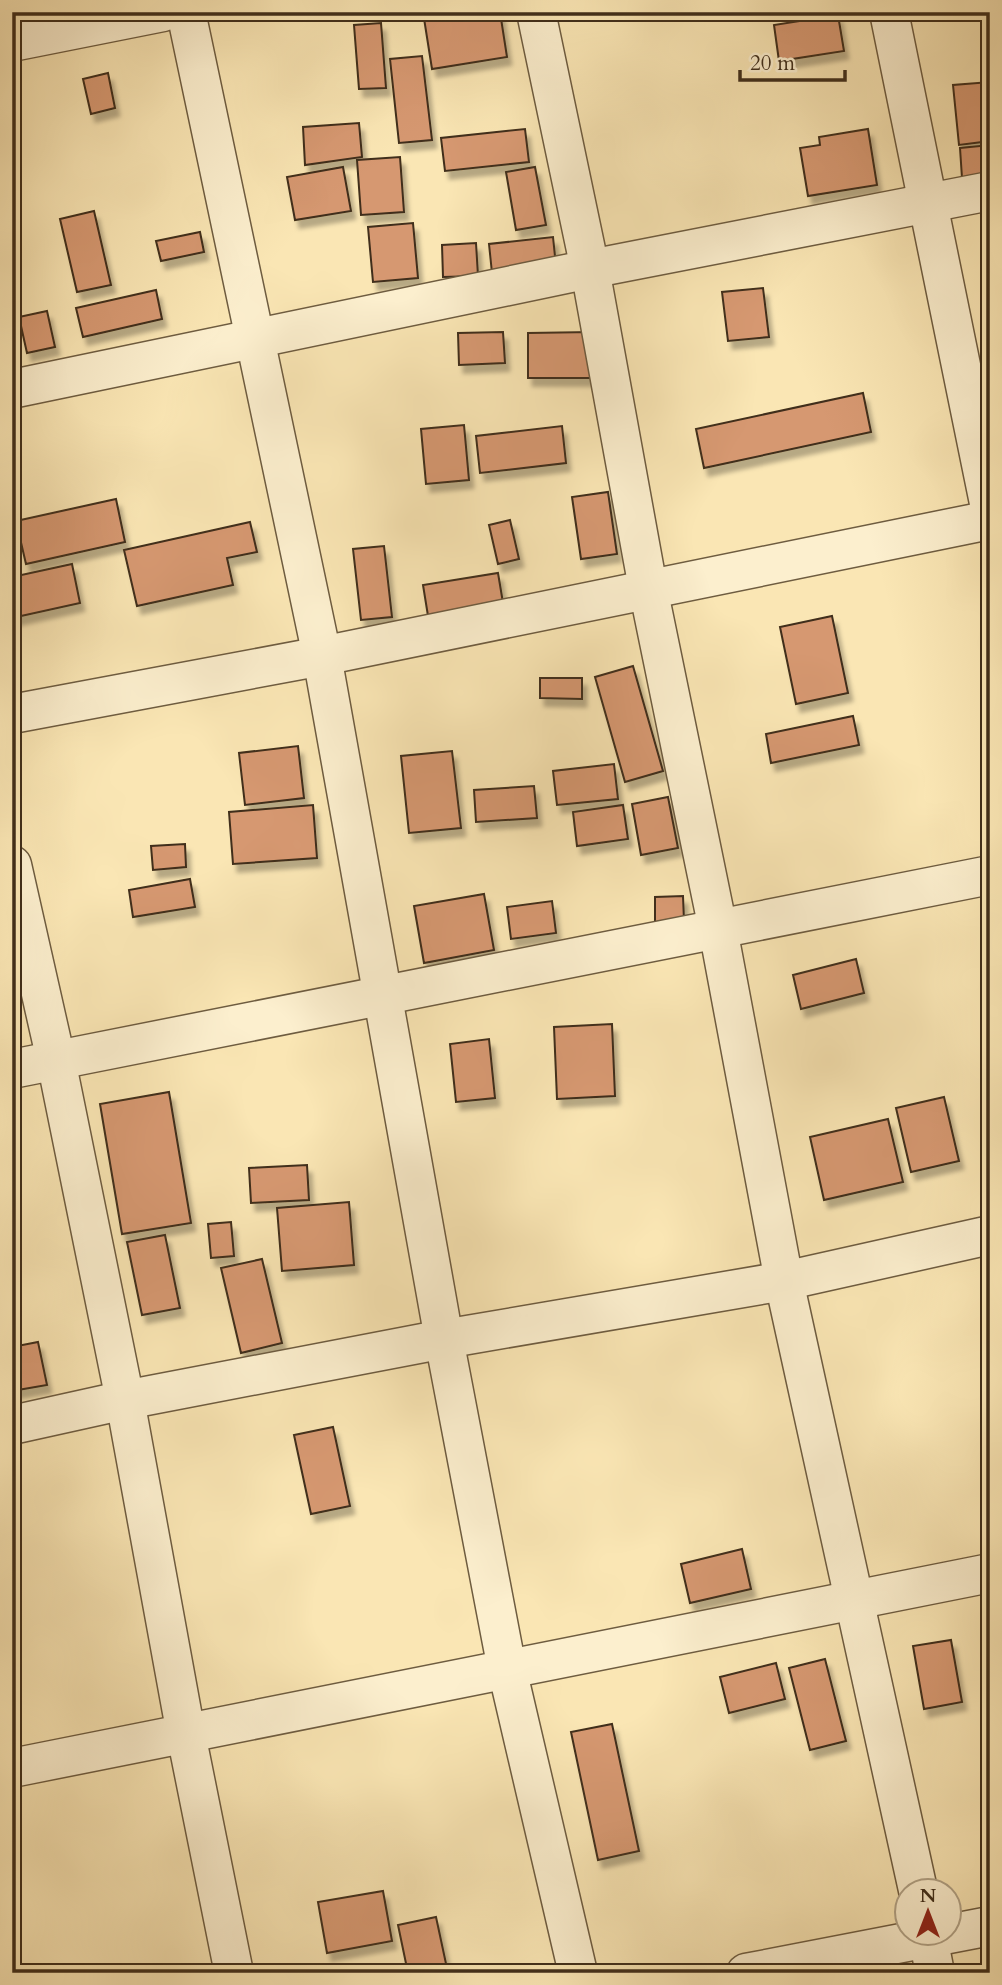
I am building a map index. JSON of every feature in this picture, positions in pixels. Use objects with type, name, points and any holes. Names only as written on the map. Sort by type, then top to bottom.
[{"type":"street","points":[[12,42],[163,12]]},
{"type":"street","points":[[186,12],[322,656],[444,1339],[508,1670],[578,1973]]},
{"type":"street","points":[[536,12],[590,269],[648,588],[718,929],[784,1281],[915,1876]]},
{"type":"street","points":[[889,12],[990,508]]},
{"type":"street","points":[[12,389],[590,269],[990,191]]},
{"type":"street","points":[[12,714],[322,656],[990,520]]},
{"type":"street","points":[[12,865],[56,1060],[125,1399],[186,1734],[234,1973]]},
{"type":"street","points":[[12,1069],[990,875]]},
{"type":"street","points":[[12,1425],[125,1399],[444,1339],[784,1281],[990,1235]]},
{"type":"street","points":[[12,1768],[990,1573]]},
{"type":"street","points":[[746,1973],[930,1948],[990,1926]]},
{"type":"building","points":[[423,12],[500,12],[507,57],[432,69]]},
{"type":"building","points":[[838,15],[844,51],[779,61],[774,25]]},
{"type":"building","points":[[381,23],[386,88],[359,89],[354,25]]},
{"type":"building","points":[[422,56],[432,140],[399,143],[390,59]]},
{"type":"building","points":[[108,73],[115,108],[91,114],[83,79]]},
{"type":"building","points":[[990,82],[990,141],[959,145],[953,85]]},
{"type":"building","points":[[359,123],[362,157],[305,165],[303,127]]},
{"type":"building","points":[[525,129],[529,162],[445,171],[441,138]]},
{"type":"building","points":[[868,129],[877,185],[808,196],[800,148],[820,145],[819,137]]},
{"type":"building","points":[[990,145],[990,175],[962,178],[960,148]]},
{"type":"building","points":[[400,157],[404,212],[361,215],[357,160]]},
{"type":"building","points":[[343,167],[351,211],[295,220],[287,177]]},
{"type":"building","points":[[535,167],[546,225],[516,230],[506,172]]},
{"type":"building","points":[[94,211],[111,285],[77,292],[60,219]]},
{"type":"building","points":[[413,223],[418,278],[373,282],[368,227]]},
{"type":"building","points":[[200,232],[204,252],[161,261],[156,241]]},
{"type":"building","points":[[553,237],[556,266],[492,273],[489,244]]},
{"type":"building","points":[[476,243],[478,276],[443,277],[442,245]]},
{"type":"building","points":[[763,288],[769,337],[728,341],[722,292]]},
{"type":"building","points":[[156,290],[162,319],[83,337],[76,308]]},
{"type":"building","points":[[47,311],[55,347],[27,353],[19,317]]},
{"type":"building","points":[[503,332],[505,363],[459,365],[458,333]]},
{"type":"building","points":[[592,332],[592,378],[528,378],[528,333]]},
{"type":"building","points":[[863,393],[871,432],[704,468],[696,429]]},
{"type":"building","points":[[464,425],[469,480],[426,484],[421,429]]},
{"type":"building","points":[[562,426],[566,463],[480,473],[476,436]]},
{"type":"building","points":[[608,492],[617,554],[581,559],[572,497]]},
{"type":"building","points":[[116,499],[125,542],[26,564],[16,521]]},
{"type":"building","points":[[510,520],[519,559],[498,564],[489,525]]},
{"type":"building","points":[[250,522],[257,552],[227,558],[233,585],[137,606],[124,550]]},
{"type":"building","points":[[384,546],[392,617],[361,620],[353,549]]},
{"type":"building","points":[[72,564],[80,603],[12,618],[12,577]]},
{"type":"building","points":[[498,573],[504,609],[429,622],[423,585]]},
{"type":"building","points":[[832,616],[848,693],[796,704],[780,627]]},
{"type":"building","points":[[633,666],[663,771],[625,782],[595,677]]},
{"type":"building","points":[[540,678],[582,678],[582,699],[540,698]]},
{"type":"building","points":[[853,716],[859,745],[771,763],[766,734]]},
{"type":"building","points":[[298,746],[304,798],[245,805],[239,753]]},
{"type":"building","points":[[452,751],[461,828],[409,833],[401,756]]},
{"type":"building","points":[[614,764],[618,799],[557,805],[553,771]]},
{"type":"building","points":[[534,786],[537,818],[476,822],[474,790]]},
{"type":"building","points":[[668,797],[678,848],[641,855],[632,804]]},
{"type":"building","points":[[313,805],[317,858],[233,864],[229,812]]},
{"type":"building","points":[[623,805],[628,839],[577,846],[573,812]]},
{"type":"building","points":[[185,844],[186,867],[153,870],[151,846]]},
{"type":"building","points":[[190,879],[195,907],[133,917],[129,890]]},
{"type":"building","points":[[484,894],[494,950],[424,963],[414,906]]},
{"type":"building","points":[[683,896],[684,921],[655,922],[655,897]]},
{"type":"building","points":[[552,901],[556,933],[511,939],[507,907]]},
{"type":"building","points":[[856,959],[864,993],[801,1009],[793,975]]},
{"type":"building","points":[[612,1024],[615,1096],[557,1099],[554,1027]]},
{"type":"building","points":[[489,1039],[495,1098],[456,1102],[450,1044]]},
{"type":"building","points":[[169,1092],[191,1223],[122,1234],[100,1104]]},
{"type":"building","points":[[944,1097],[959,1161],[911,1172],[896,1108]]},
{"type":"building","points":[[888,1119],[903,1182],[824,1200],[810,1137]]},
{"type":"building","points":[[307,1165],[309,1200],[251,1203],[249,1168]]},
{"type":"building","points":[[349,1202],[354,1265],[282,1271],[277,1208]]},
{"type":"building","points":[[231,1222],[234,1256],[211,1258],[208,1224]]},
{"type":"building","points":[[165,1235],[180,1308],[142,1315],[127,1242]]},
{"type":"building","points":[[262,1259],[282,1343],[241,1353],[221,1268]]},
{"type":"building","points":[[38,1342],[47,1385],[12,1391],[12,1347]]},
{"type":"building","points":[[333,1427],[350,1506],[311,1514],[294,1435]]},
{"type":"building","points":[[742,1549],[751,1589],[690,1603],[681,1564]]},
{"type":"building","points":[[951,1640],[962,1702],[924,1709],[913,1646]]},
{"type":"building","points":[[825,1659],[846,1741],[810,1750],[789,1668]]},
{"type":"building","points":[[776,1663],[785,1699],[729,1713],[720,1677]]},
{"type":"building","points":[[612,1724],[639,1851],[598,1860],[571,1732]]},
{"type":"building","points":[[383,1891],[392,1941],[327,1953],[318,1902]]},
{"type":"building","points":[[436,1917],[448,1973],[408,1973],[398,1925]]}]
